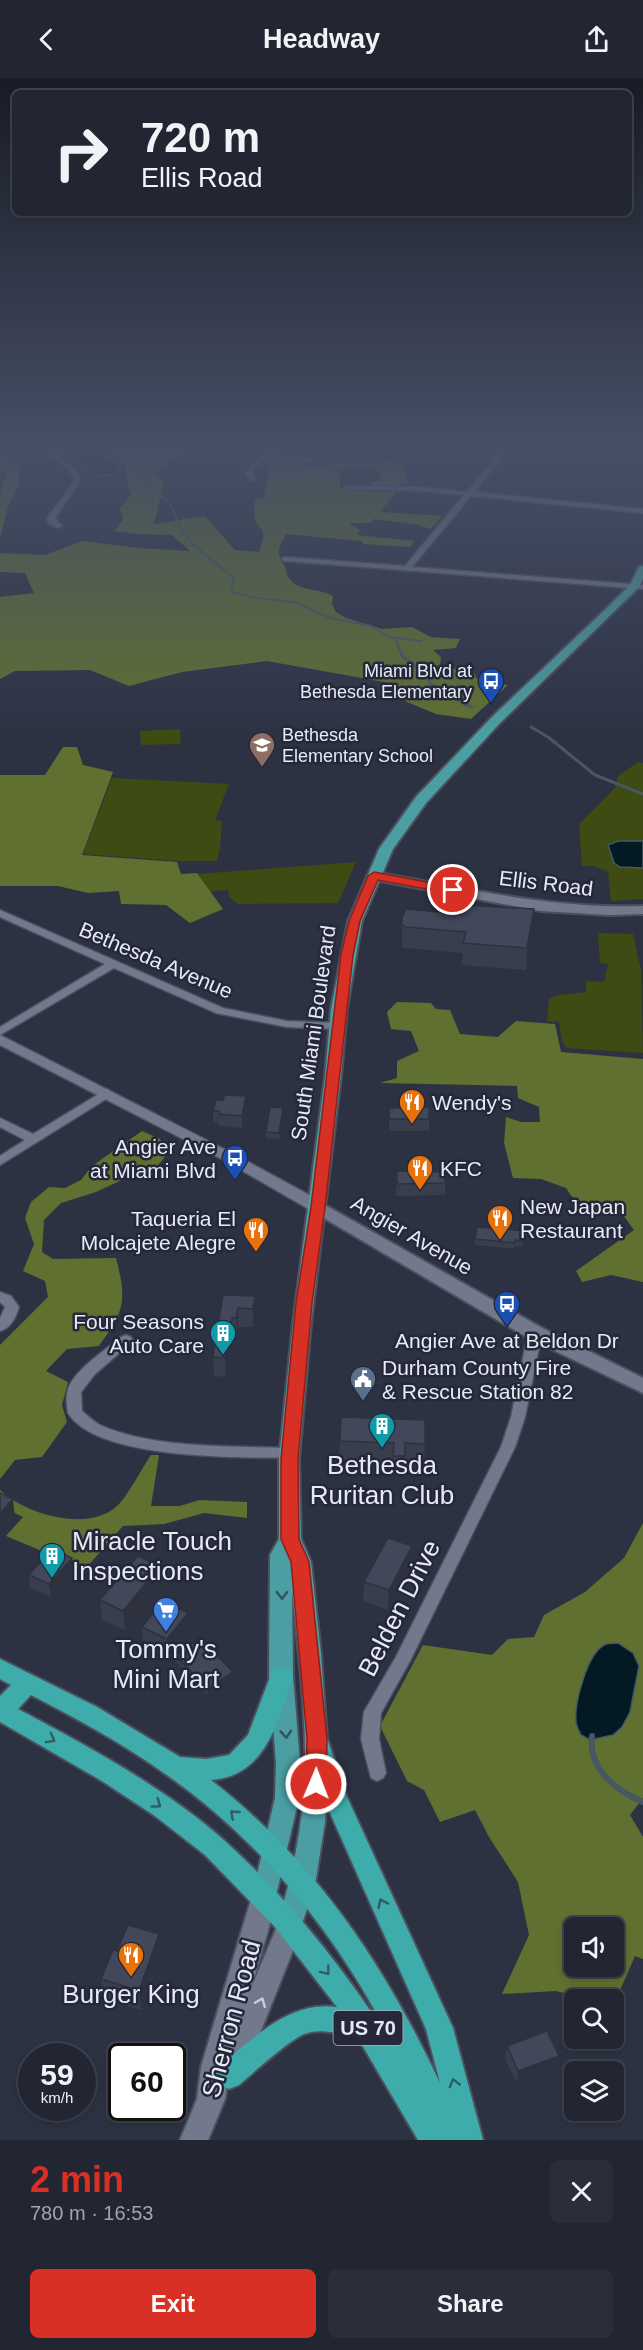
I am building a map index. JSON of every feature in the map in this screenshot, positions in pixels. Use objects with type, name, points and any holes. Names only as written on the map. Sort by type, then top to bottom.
[{"type":"highway","name":"US 70","points":[[0,1668],[118,1732],[174,1767],[229,1809],[276,1855],[344,1937],[380,1993],[416,2062],[452,2140]]},
{"type":"highway","points":[[174,1767],[223,1768],[233,1765],[248,1754],[260,1733],[282,1676]]},
{"type":"highway","points":[[1,1711],[28,1682]]},
{"type":"highway","name":"US 70","points":[[1,1711],[74,1751],[154,1802],[215,1848],[265,1896],[290,1925],[369,2029],[434,2140]]},
{"type":"highway","points":[[317,1739],[335,1797],[439,2028],[469,2140]]},
{"type":"highway","points":[[229,2075],[292,2026],[303,2021],[333,2018],[369,2029]]},
{"type":"main road","name":"South Miami Boulevard","points":[[290,1925],[302,1885],[313,1822],[317,1739],[300,1562],[290,1539],[290,1453],[303,1313],[318,1207],[337,1026],[350,938],[361,903],[395,834],[421,800],[496,720],[638,587],[643,569]]},
{"type":"main road","name":"Ellis Road","points":[[374,876],[533,905],[592,911],[643,910]]},
{"type":"main road","name":"Angier Avenue","points":[[318,1207],[535,1333],[643,1386]]},
{"type":"main road","name":"South Miami Boulevard","points":[[265,1896],[287,1798],[288,1763],[282,1676],[281,1555],[290,1539]]},
{"type":"main road","name":"Sherron Road","points":[[194,2140],[211,2098],[215,2067],[265,1896]]},
{"type":"main road","name":"Sherron Road","points":[[211,2098],[229,2075],[275,1968],[290,1925]]},
{"type":"street","points":[[407,568],[426,545]]},
{"type":"street","points":[[285,559],[638,587]]},
{"type":"street","name":"Bethesda Avenue","points":[[0,913],[207,1006],[238,1016],[287,1024],[337,1026]]},
{"type":"street","points":[[0,1032],[113,964]]},
{"type":"street","name":"Angier Avenue","points":[[0,1039],[225,1155],[318,1207]]},
{"type":"street","points":[[0,1161],[107,1093]]},
{"type":"street","points":[[0,1122],[33,1139]]},
{"type":"street","points":[[0,1297],[6,1299],[12,1307],[9,1317],[0,1326]]},
{"type":"street","name":"Belden Drive","points":[[376,1773],[370,1739],[373,1712],[407,1650],[508,1447],[518,1417],[535,1333]]},
{"type":"street","points":[[126,1340],[92,1370],[74,1392],[72,1402],[76,1413],[87,1425],[114,1437],[139,1443],[290,1453]]},
{"type":"green space","points":[[71,545],[116,545],[190,551],[184,545],[231,545],[235,550],[259,552],[261,545],[280,545],[279,553],[288,576],[298,586],[333,596],[332,604],[336,612],[346,618],[382,629],[412,627],[431,637],[460,639],[456,648],[433,650],[441,657],[440,665],[475,674],[476,678],[508,685],[471,719],[436,714],[407,702],[384,682],[267,661],[182,672],[129,686],[90,670],[15,671],[0,679],[0,597],[34,593],[25,573],[0,572],[0,553],[45,555]]},
{"type":"green space","points":[[383,545],[411,545],[410,547]]},
{"type":"green space","points":[[180,729],[181,744],[141,745],[140,731]]},
{"type":"green space","points":[[63,747],[77,747],[83,765],[113,772],[82,855],[177,862],[181,874],[197,873],[223,909],[190,923],[166,905],[121,904],[119,891],[88,893],[58,886],[0,886],[0,775],[45,775]]},
{"type":"green space","points":[[638,762],[643,763],[643,841],[611,842],[634,868],[643,868],[643,899],[611,901],[608,872],[594,866],[582,866],[579,824],[615,788],[618,776]]},
{"type":"green space","points":[[112,778],[229,784],[215,820],[222,821],[217,861],[179,861],[83,854]]},
{"type":"green space","points":[[356,862],[338,903],[238,904],[229,897],[228,890],[210,891],[198,874]]},
{"type":"green space","points":[[598,933],[633,934],[641,970],[643,1053],[567,1048],[562,1041],[559,1022],[547,1021],[549,999],[558,995],[586,992],[586,981],[604,982],[608,964],[600,963]]},
{"type":"green space","points":[[397,1002],[431,1003],[436,1009],[450,1010],[460,1034],[498,1037],[516,1021],[555,1024],[561,1052],[643,1059],[643,1282],[611,1275],[582,1282],[576,1271],[634,1230],[623,1215],[594,1215],[585,1203],[572,1197],[566,1188],[541,1179],[513,1178],[504,1143],[506,1117],[521,1122],[540,1122],[539,1107],[518,1098],[517,1086],[380,1083],[397,1078],[397,1061],[419,1051],[411,1031],[391,1029],[387,1012]]},
{"type":"green space","points":[[142,1131],[160,1139],[168,1153],[155,1169],[61,1203],[44,1220],[42,1252],[53,1259],[116,1258],[122,1285],[121,1305],[119,1314],[99,1346],[67,1349],[46,1371],[68,1382],[62,1405],[67,1422],[42,1457],[15,1460],[0,1479],[0,1345],[48,1297],[45,1281],[23,1271],[34,1244],[25,1218],[31,1202],[49,1187],[65,1188],[81,1180],[92,1166]]},
{"type":"green space","points":[[151,1455],[159,1455],[151,1506],[180,1506],[199,1500],[247,1502],[247,1518],[204,1513],[164,1524],[123,1526],[85,1569],[6,1536],[23,1517],[0,1506],[0,1490],[11,1499],[40,1513],[74,1519],[90,1518],[105,1514],[117,1506]]},
{"type":"green space","points":[[643,1523],[643,1798],[630,1815],[643,1837],[643,1959],[635,1956],[621,1989],[564,1989],[564,1993],[556,1991],[502,1994],[529,1935],[518,1882],[489,1837],[475,1810],[440,1822],[424,1790],[407,1781],[380,1726],[423,1645],[492,1655],[508,1639],[534,1637],[544,1615],[585,1592],[624,1558]],"holes":[[[588,1664],[630,1712],[622,1727],[613,1735],[576,1722],[580,1692]]]},
{"type":"water","points":[[618,841],[643,841],[643,868],[620,867],[614,863],[608,845]]},
{"type":"water","points":[[618,1643],[633,1653],[639,1666],[630,1712],[622,1727],[613,1735],[590,1740],[581,1735],[576,1724],[577,1704],[583,1680],[598,1650],[606,1644]]},
{"type":"building","points":[[462,905],[534,909],[527,948],[463,943],[466,932],[402,925],[402,917],[406,909],[460,914]]},
{"type":"building","points":[[225,1095],[246,1096],[242,1116],[219,1114],[219,1111],[213,1111],[216,1100],[223,1100]]},
{"type":"building","points":[[270,1107],[283,1108],[279,1133],[266,1132]]},
{"type":"building","points":[[429,1107],[429,1119],[389,1119],[389,1108]]},
{"type":"building","points":[[397,1171],[445,1172],[445,1183],[397,1184]]},
{"type":"building","points":[[477,1227],[525,1231],[524,1241],[515,1240],[515,1243],[475,1239]]},
{"type":"building","points":[[223,1295],[255,1296],[253,1309],[238,1308],[236,1318],[232,1318],[225,1358],[213,1357]]},
{"type":"building","points":[[341,1417],[425,1420],[425,1444],[405,1443],[405,1456],[393,1456],[394,1443],[340,1441]]},
{"type":"building","points":[[0,1493],[13,1499],[0,1513]]},
{"type":"building","points":[[388,1538],[412,1546],[389,1590],[364,1582]]},
{"type":"building","points":[[52,1549],[72,1558],[49,1584],[29,1575]]},
{"type":"building","points":[[138,1556],[160,1566],[123,1611],[100,1600]]},
{"type":"building","points":[[163,1601],[188,1613],[167,1639],[142,1627]]},
{"type":"building","points":[[200,1639],[233,1672],[207,1689],[175,1655]]},
{"type":"building","points":[[128,1925],[159,1934],[139,1991],[101,1979],[113,1950],[117,1951]]},
{"type":"building","points":[[547,2031],[559,2056],[518,2071],[507,2046]]},
{"type":"waterway","points":[[195,545],[234,579],[231,592],[256,598],[295,602],[330,618],[371,626],[389,637],[421,641]]},
{"type":"waterway","points":[[396,639],[400,652]]},
{"type":"waterway","points":[[400,650],[402,656],[425,674],[432,686],[471,707]]},
{"type":"waterway","points":[[531,727],[548,737],[595,775],[643,794]]},
{"type":"waterway","points":[[592,1736],[594,1759],[599,1768],[614,1785],[643,1802]]},
{"type":"place","name":"Miami Blvd at Bethesda Elementary","points":[[491,704]]},
{"type":"place","name":"Bethesda Elementary School","points":[[262,768]]},
{"type":"place","name":"Wendy's","points":[[412,1125]]},
{"type":"place","name":"Angier Ave at Miami Blvd","points":[[235,1181]]},
{"type":"place","name":"KFC","points":[[420,1191]]},
{"type":"place","name":"New Japan Restaurant","points":[[500,1241]]},
{"type":"place","name":"Taqueria El Molcajete Alegre","points":[[256,1253]]},
{"type":"place","name":"Angier Ave at Beldon Dr","points":[[507,1327]]},
{"type":"place","name":"Four Seasons Auto Care","points":[[223,1356]]},
{"type":"place","name":"Durham County Fire & Rescue Station 82","points":[[363,1402]]},
{"type":"place","name":"Bethesda Ruritan Club","points":[[382,1449]]},
{"type":"place","name":"Miracle Touch Inspections","points":[[52,1579]]},
{"type":"place","name":"Tommy's Mini Mart","points":[[166,1633]]},
{"type":"place","name":"Burger King","points":[[131,1978]]},
{"type":"route","points":[[316,1784],[317,1739],[310,1654],[300,1562],[290,1539],[289,1459],[304,1303],[318,1207],[347,955],[354,921],[374,876],[453,890]]}]
